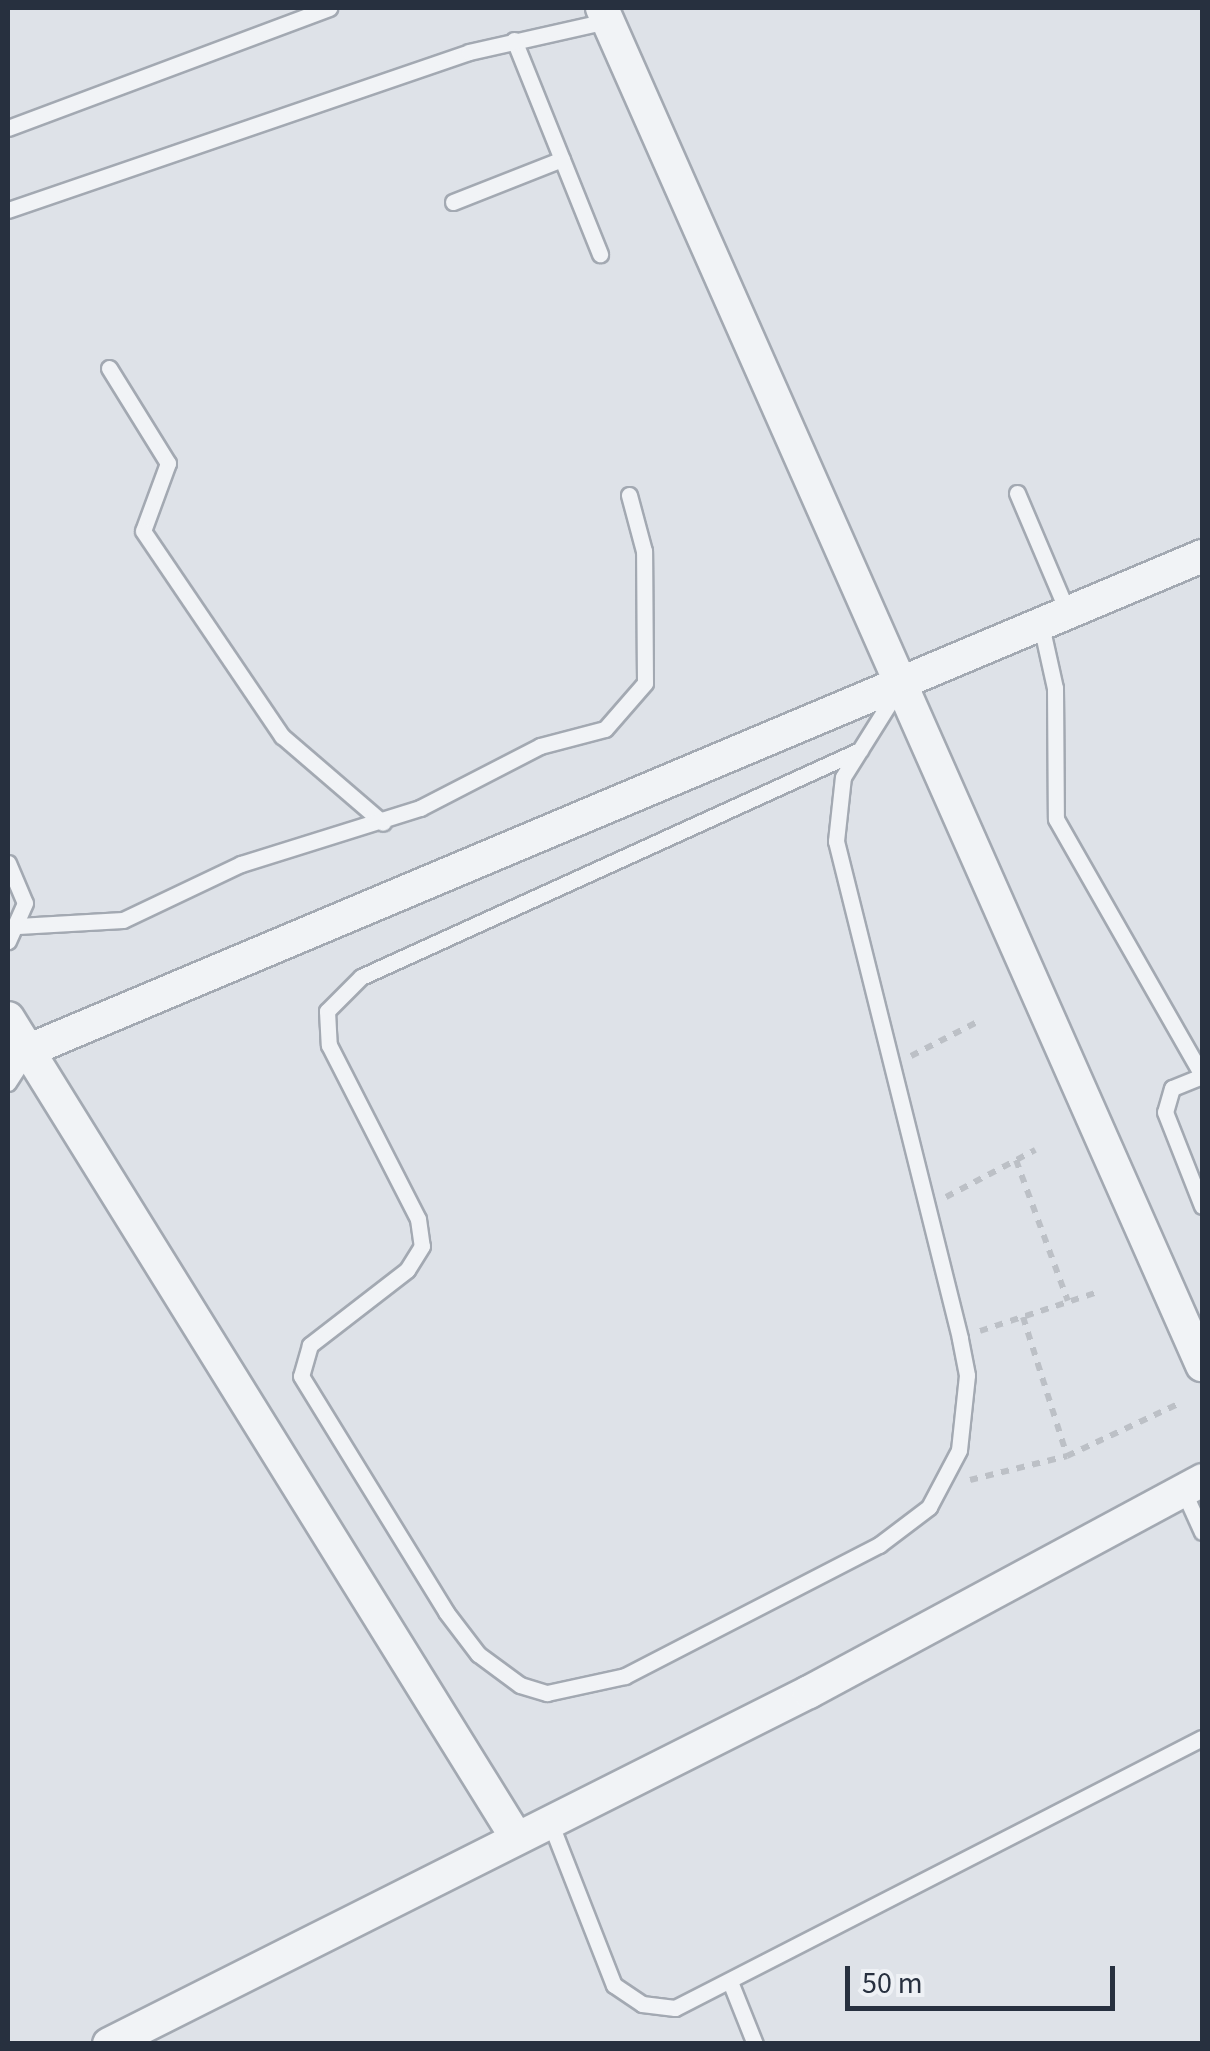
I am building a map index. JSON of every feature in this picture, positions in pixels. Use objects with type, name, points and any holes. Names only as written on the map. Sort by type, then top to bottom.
[{"type":"street","points":[[605,14],[1202,1365]]},
{"type":"street","points":[[14,1051],[1202,556]]},
{"type":"street","points":[[8,1018],[14,1051],[516,1838]]},
{"type":"street","points":[[109,2044],[550,1821],[1192,1485]]},
{"type":"lane","points":[[8,128],[329,8]]},
{"type":"lane","points":[[8,210],[514,40],[605,14]]},
{"type":"lane","points":[[514,40],[600,254]]},
{"type":"lane","points":[[454,202],[562,159]]},
{"type":"lane","points":[[108,368],[168,462],[144,530],[282,736],[383,823]]},
{"type":"lane","points":[[1018,493],[1055,619],[1056,819],[1202,1076],[1172,1088],[1165,1112],[1201,1196]]},
{"type":"lane","points":[[18,926],[124,920],[241,864],[383,823],[540,746],[605,728],[628,710],[648,658],[642,532],[628,496]]},
{"type":"lane","points":[[860,750],[334,996],[329,1045],[418,1219],[422,1246],[407,1270],[310,1345],[299,1365],[478,1654],[547,1694],[626,1676],[879,1545],[912,1524],[944,1484],[966,1413],[960,1338],[836,841],[835,809],[860,750],[901,684]]},
{"type":"lane","points":[[8,863],[25,904],[8,941]]},
{"type":"lane","points":[[8,1082],[14,1051]]},
{"type":"lane","points":[[1192,1485],[1202,1532]]},
{"type":"lane","points":[[550,1821],[614,1985],[642,2004],[675,2008],[731,1984],[1202,1738]]},
{"type":"lane","points":[[731,1984],[755,2044]]},
{"type":"path","points":[[892,1065],[979,1022]]},
{"type":"path","points":[[928,1207],[1036,1150]]},
{"type":"path","points":[[1016,1160],[1068,1301]]},
{"type":"path","points":[[960,1338],[1094,1292]]},
{"type":"path","points":[[1023,1317],[1067,1456]]},
{"type":"path","points":[[944,1484],[1067,1456],[1180,1403]]}]
